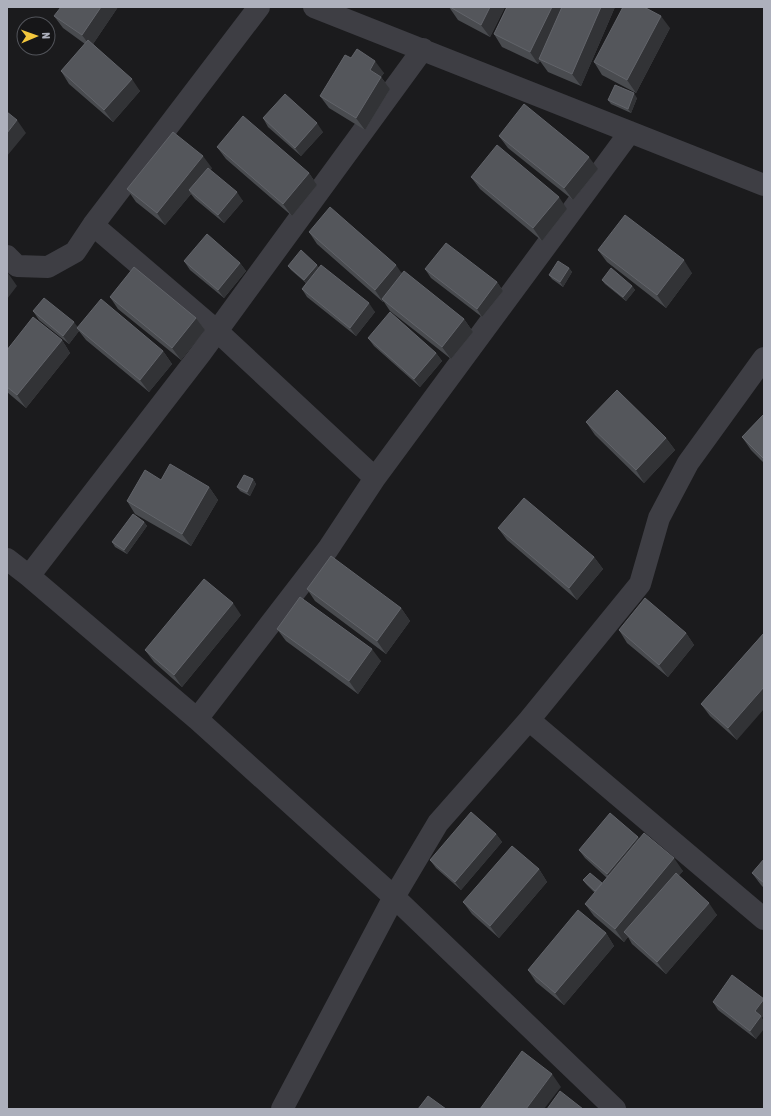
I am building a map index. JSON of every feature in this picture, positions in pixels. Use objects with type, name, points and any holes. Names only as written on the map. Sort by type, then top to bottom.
[{"type":"street","points":[[7,256],[18,266],[48,267],[75,252],[93,225],[259,7]]},
{"type":"street","points":[[314,7],[764,185]]},
{"type":"street","points":[[29,576],[217,331],[422,49]]},
{"type":"street","points":[[197,719],[328,549],[375,478],[630,132]]},
{"type":"street","points":[[93,225],[217,331],[375,478]]},
{"type":"street","points":[[282,1109],[394,897],[438,823],[529,720],[640,584],[659,518],[688,463],[764,358]]},
{"type":"street","points":[[7,558],[197,719],[394,897],[615,1109]]},
{"type":"street","points":[[529,720],[764,919]]},
{"type":"building","points":[[61,7],[101,7],[82,35],[54,16]]},
{"type":"building","points":[[450,7],[490,7],[481,25]]},
{"type":"building","points":[[507,7],[552,7],[530,52],[494,34]]},
{"type":"building","points":[[562,7],[601,7],[572,74],[539,59]]},
{"type":"building","points":[[623,7],[644,7],[661,16],[627,80],[594,62]]},
{"type":"building","points":[[88,40],[132,79],[104,110],[61,71]]},
{"type":"building","points":[[357,49],[375,61],[370,70],[381,77],[356,118],[320,96],[345,55],[351,58]]},
{"type":"building","points":[[615,85],[634,93],[628,109],[608,100]]},
{"type":"building","points":[[285,94],[317,123],[295,148],[263,118]]},
{"type":"building","points":[[524,104],[589,157],[564,188],[499,136]]},
{"type":"building","points":[[7,112],[17,120],[7,133]]},
{"type":"building","points":[[243,116],[309,173],[283,204],[217,147]]},
{"type":"building","points":[[173,132],[203,156],[157,213],[127,189]]},
{"type":"building","points":[[497,145],[559,197],[533,228],[471,177]]},
{"type":"building","points":[[208,168],[237,192],[218,215],[189,190]]},
{"type":"building","points":[[330,207],[396,265],[375,290],[309,232]]},
{"type":"building","points":[[625,215],[684,260],[657,295],[598,250]]},
{"type":"building","points":[[207,234],[240,263],[218,290],[184,261]]},
{"type":"building","points":[[446,243],[497,282],[477,309],[425,269]]},
{"type":"building","points":[[301,250],[317,265],[304,280],[288,266]]},
{"type":"building","points":[[558,261],[569,268],[560,282],[549,275]]},
{"type":"building","points":[[321,265],[369,303],[350,328],[302,289]]},
{"type":"building","points":[[134,267],[196,318],[172,348],[110,297]]},
{"type":"building","points":[[611,268],[632,286],[623,297],[602,280]]},
{"type":"building","points":[[404,271],[464,319],[442,347],[382,299]]},
{"type":"building","points":[[44,298],[74,322],[63,336],[33,311]]},
{"type":"building","points":[[101,299],[163,351],[140,380],[77,328]]},
{"type":"building","points":[[390,312],[436,353],[414,379],[368,338]]},
{"type":"building","points":[[33,317],[62,340],[17,395],[7,387],[7,350]]},
{"type":"building","points":[[617,390],[666,438],[636,470],[586,422]]},
{"type":"building","points":[[764,414],[764,459],[742,437]]},
{"type":"building","points":[[170,464],[209,487],[182,534],[127,501],[145,470],[161,480]]},
{"type":"building","points":[[244,475],[253,479],[247,492],[237,487]]},
{"type":"building","points":[[524,498],[594,557],[569,588],[498,528]]},
{"type":"building","points":[[133,514],[144,522],[124,550],[112,542]]},
{"type":"building","points":[[331,556],[401,608],[377,641],[307,589]]},
{"type":"building","points":[[204,579],[233,603],[174,675],[145,650]]},
{"type":"building","points":[[300,597],[372,649],[349,681],[277,629]]},
{"type":"building","points":[[645,598],[686,633],[659,665],[619,630]]},
{"type":"building","points":[[764,633],[764,687],[728,728],[701,704]]},
{"type":"building","points":[[471,812],[496,834],[455,882],[430,860]]},
{"type":"building","points":[[610,813],[638,837],[607,874],[579,850]]},
{"type":"building","points":[[644,833],[674,858],[615,929],[585,904]]},
{"type":"building","points":[[512,846],[539,869],[490,926],[463,902]]},
{"type":"building","points":[[764,859],[764,883],[752,873]]},
{"type":"building","points":[[590,873],[602,883],[595,891],[583,880]]},
{"type":"building","points":[[676,873],[709,903],[657,962],[624,932]]},
{"type":"building","points":[[578,910],[606,933],[555,993],[528,970]]},
{"type":"building","points":[[732,975],[764,999],[755,1011],[761,1016],[750,1031],[713,1002]]},
{"type":"building","points":[[522,1051],[552,1074],[526,1109],[480,1109]]},
{"type":"building","points":[[560,1091],[583,1109],[547,1109]]},
{"type":"building","points":[[428,1096],[446,1109],[418,1109]]}]
